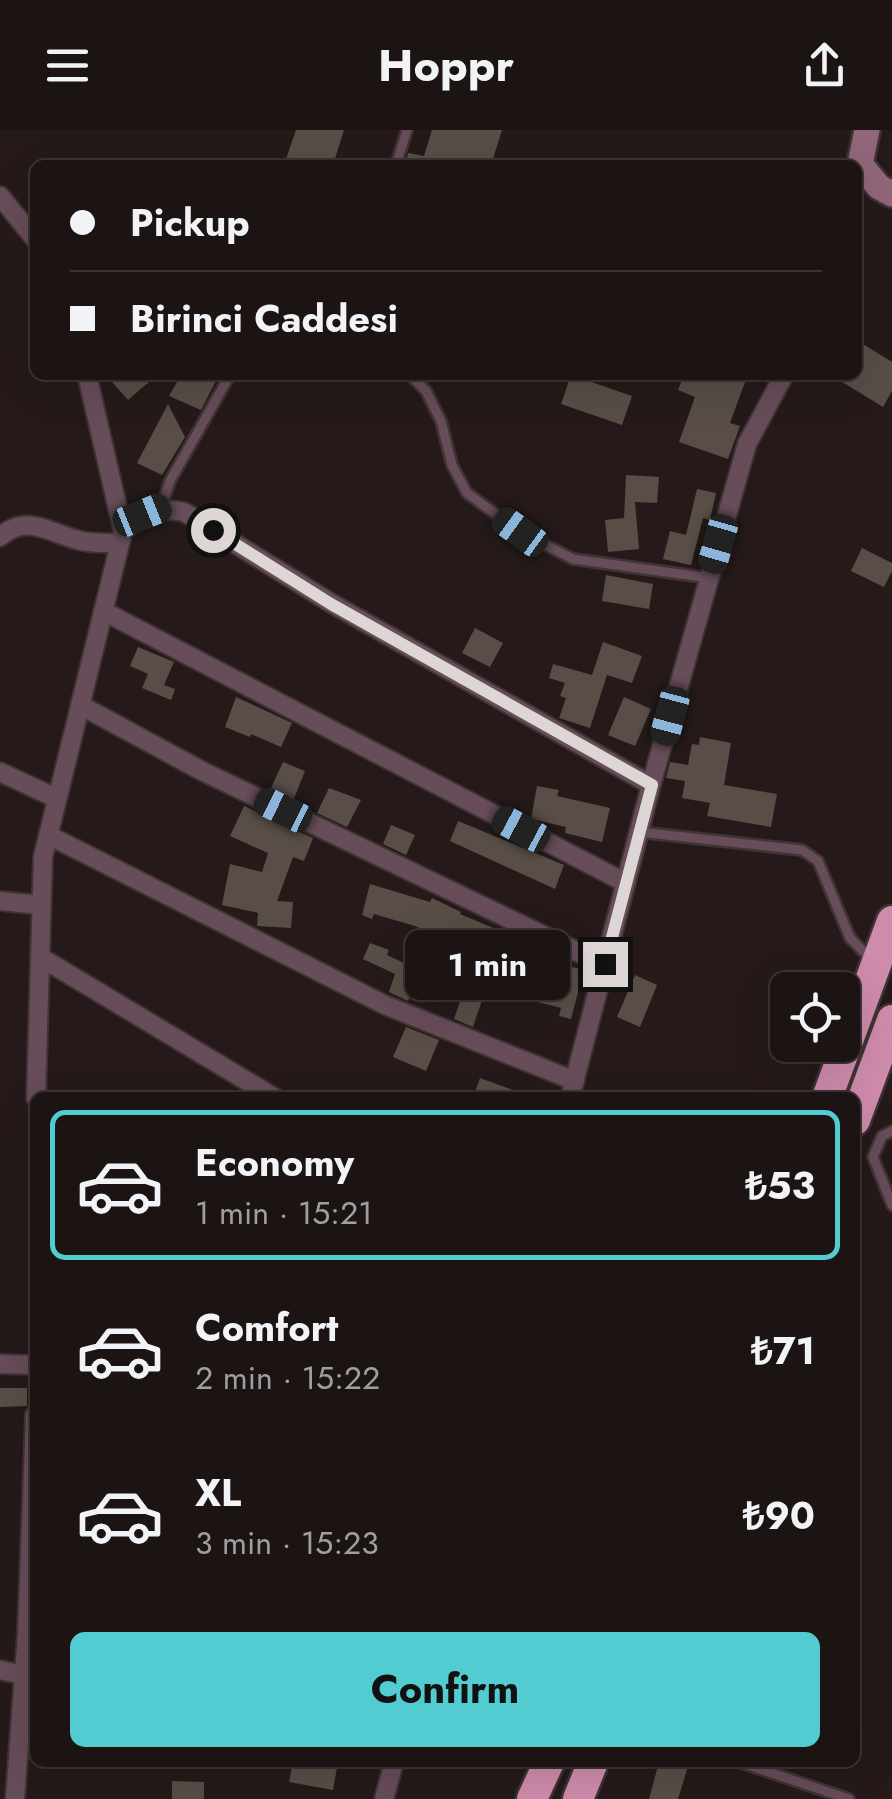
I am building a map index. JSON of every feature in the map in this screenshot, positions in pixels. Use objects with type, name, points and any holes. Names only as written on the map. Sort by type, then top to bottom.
[{"type":"highway","points":[[829,1092],[892,921]]},
{"type":"highway","points":[[860,1106],[892,1020]]},
{"type":"highway","points":[[532,1799],[547,1767]]},
{"type":"highway","points":[[578,1799],[592,1767]]},
{"type":"street","points":[[861,160],[867,130]]},
{"type":"street","points":[[862,173],[892,194]]},
{"type":"street","points":[[0,196],[30,234]]},
{"type":"street","points":[[36,1092],[43,857],[122,537],[89,380]]},
{"type":"street","points":[[48,835],[385,1004],[572,1089],[747,444],[781,380]]},
{"type":"street","points":[[0,537],[11,528],[33,524],[78,540],[122,537],[142,515],[161,508],[184,512],[331,604],[652,785]]},
{"type":"street","points":[[103,612],[626,883]]},
{"type":"street","points":[[80,705],[202,772],[605,964]]},
{"type":"street","points":[[0,772],[56,798]]},
{"type":"street","points":[[0,902],[42,905]]},
{"type":"street","points":[[40,957],[265,1092]]},
{"type":"street","points":[[0,1364],[30,1365]]},
{"type":"street","points":[[16,1799],[30,1617]]},
{"type":"street","points":[[0,1670],[24,1675]]},
{"type":"street","points":[[384,1799],[393,1767]]},
{"type":"lane","points":[[397,160],[406,130]]},
{"type":"lane","points":[[161,508],[170,481],[227,380]]},
{"type":"lane","points":[[415,380],[426,391],[441,421],[452,465],[467,493],[520,532],[572,559],[709,578]]},
{"type":"lane","points":[[639,832],[802,850],[818,861],[850,938],[876,964]]},
{"type":"lane","points":[[892,1131],[882,1136],[873,1157],[892,1205]]},
{"type":"lane","points":[[754,1767],[848,1799]]},
{"type":"building","points":[[296,130],[344,130],[335,160],[286,160]]},
{"type":"building","points":[[432,130],[502,130],[493,160],[406,160],[408,153],[424,156]]},
{"type":"building","points":[[862,343],[892,362],[892,391],[883,407],[839,380],[862,380]]},
{"type":"building","points":[[110,380],[151,380],[128,400]]},
{"type":"building","points":[[178,380],[216,380],[201,410],[169,396]]},
{"type":"building","points":[[569,380],[586,380],[632,396],[622,425],[561,404]]},
{"type":"building","points":[[682,380],[745,382],[730,423],[740,426],[728,459],[679,442],[695,397],[678,390]]},
{"type":"building","points":[[168,404],[185,437],[162,475],[137,463]]},
{"type":"building","points":[[626,475],[659,477],[657,503],[635,502],[639,549],[608,552],[605,520],[624,518]]},
{"type":"building","points":[[697,489],[716,493],[710,520],[703,518],[691,565],[663,559],[670,531],[686,535]]},
{"type":"building","points":[[862,548],[892,563],[884,587],[851,571]]},
{"type":"building","points":[[606,575],[653,584],[649,609],[602,601]]},
{"type":"building","points":[[475,628],[503,643],[490,667],[462,653]]},
{"type":"building","points":[[603,642],[642,656],[632,683],[607,675],[590,728],[559,718],[566,698],[560,696],[565,683],[549,678],[553,664],[592,675]]},
{"type":"building","points":[[138,647],[174,662],[164,685],[175,689],[171,700],[142,688],[148,674],[130,666]]},
{"type":"building","points":[[236,697],[292,723],[281,747],[225,727]]},
{"type":"building","points":[[624,697],[651,709],[635,746],[608,735]]},
{"type":"building","points":[[700,737],[731,743],[724,785],[777,794],[771,827],[707,816],[710,803],[682,798],[685,781],[666,778],[670,762],[688,765],[692,744],[699,745]]},
{"type":"building","points":[[283,762],[305,771],[293,801],[270,790]]},
{"type":"building","points":[[537,786],[559,790],[557,796],[610,808],[602,842],[565,833],[566,827],[531,819]]},
{"type":"building","points":[[329,788],[361,800],[347,827],[317,813]]},
{"type":"building","points":[[244,806],[313,838],[304,861],[293,857],[277,901],[293,902],[291,928],[257,926],[258,913],[222,905],[230,864],[262,872],[268,853],[230,836]]},
{"type":"building","points":[[458,821],[564,865],[555,889],[450,841]]},
{"type":"building","points":[[391,825],[415,835],[406,855],[383,844]]},
{"type":"building","points":[[370,884],[430,902],[432,898],[541,948],[537,958],[584,970],[571,1019],[559,1016],[561,1008],[538,1002],[542,987],[451,949],[453,944],[415,926],[374,914],[372,919],[362,915]]},
{"type":"building","points":[[370,943],[389,950],[387,955],[421,971],[408,1001],[389,992],[395,974],[363,959]]},
{"type":"building","points":[[635,975],[657,985],[640,1027],[617,1017]]},
{"type":"building","points":[[463,993],[482,1000],[473,1027],[454,1019]]},
{"type":"building","points":[[406,1027],[439,1040],[426,1071],[393,1057]]},
{"type":"building","points":[[480,1078],[518,1092],[475,1092]]},
{"type":"building","points":[[0,1388],[27,1388],[27,1406],[0,1407]]},
{"type":"building","points":[[292,1767],[337,1767],[333,1790],[289,1782]]},
{"type":"building","points":[[658,1767],[688,1767],[678,1799],[649,1799]]},
{"type":"building","points":[[172,1781],[204,1782],[204,1799],[172,1799]]},
{"type":"route","points":[[213,530],[331,604],[652,785],[605,964]]}]
